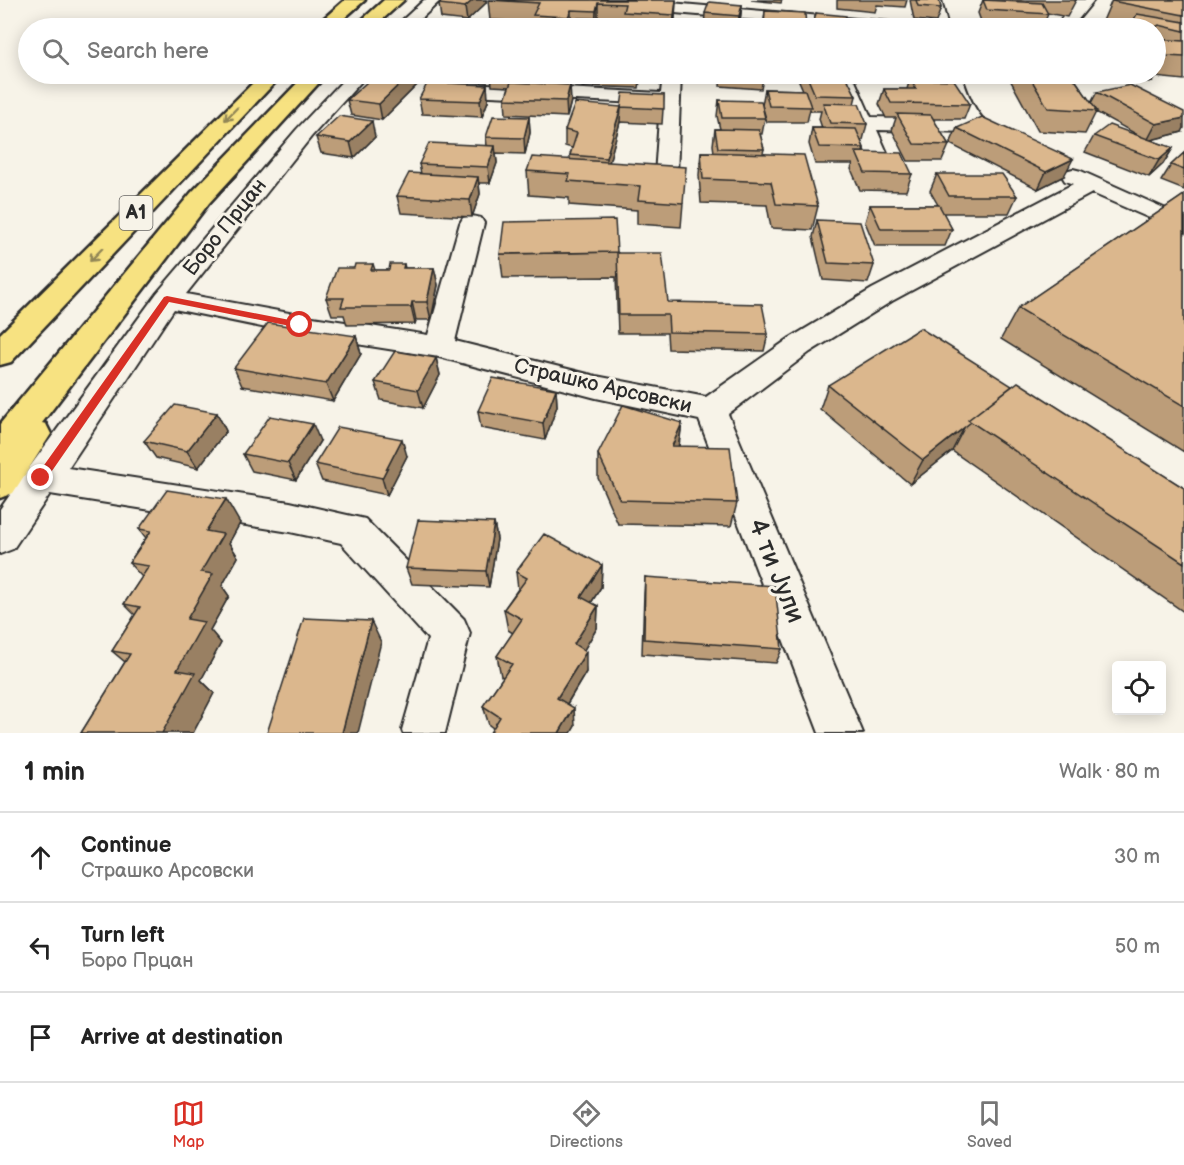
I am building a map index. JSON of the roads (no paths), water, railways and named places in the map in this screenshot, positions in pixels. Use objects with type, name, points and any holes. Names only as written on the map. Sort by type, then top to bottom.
[{"type":"highway","points":[[334,18],[356,0]]},
{"type":"highway","points":[[374,18],[395,0]]},
{"type":"highway","name":"A1","points":[[0,354],[263,84]]},
{"type":"highway","name":"A1","points":[[0,450],[200,198],[308,84]]},
{"type":"highway","points":[[0,482],[47,416],[180,242],[200,198]]},
{"type":"street","points":[[413,18],[433,0]]},
{"type":"street","points":[[581,0],[678,8],[720,6],[819,18]]},
{"type":"street","points":[[933,0],[938,18]]},
{"type":"street","points":[[1071,18],[1086,0]]},
{"type":"street","points":[[677,18],[678,8]]},
{"type":"street","name":"Боро Прцан","points":[[0,538],[167,299],[304,133],[350,84]]},
{"type":"street","points":[[666,175],[671,84]]},
{"type":"street","points":[[847,84],[878,157]]},
{"type":"street","points":[[955,84],[961,106],[977,126],[986,134],[1023,152]]},
{"type":"street","points":[[434,87],[670,99]]},
{"type":"street","points":[[864,123],[977,126]]},
{"type":"street","points":[[1052,166],[1184,226]]},
{"type":"street","name":"Страшко Арсовски","points":[[167,299],[300,325],[440,347],[596,387],[711,410],[800,345],[882,295],[1091,184]]},
{"type":"street","points":[[440,347],[472,223]]},
{"type":"street","name":"4 ти Јули","points":[[711,410],[841,733]]},
{"type":"street","points":[[41,478],[290,517],[352,531],[450,633],[424,730]]}]
